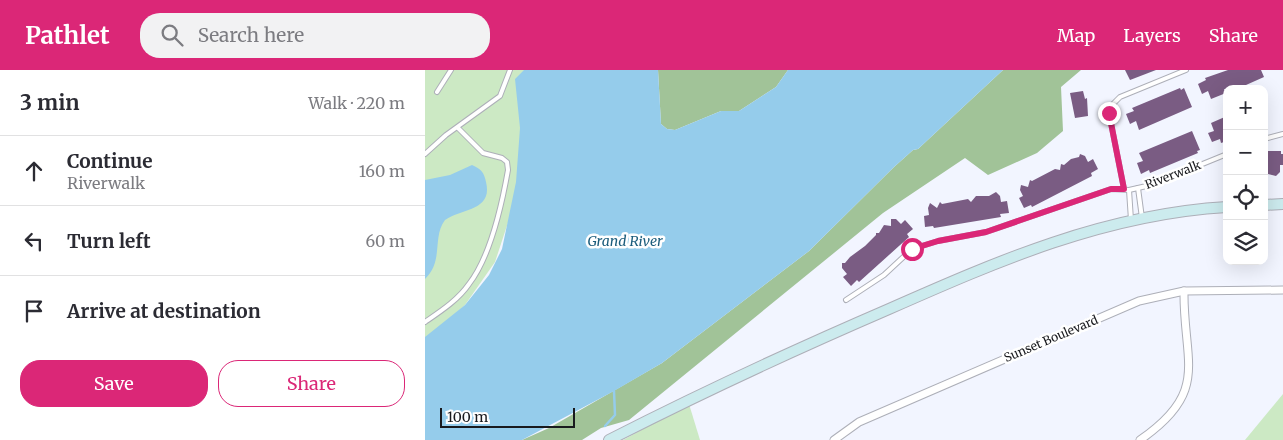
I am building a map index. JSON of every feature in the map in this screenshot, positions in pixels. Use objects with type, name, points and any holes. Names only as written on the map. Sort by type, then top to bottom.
[{"type":"main road","points":[[1268,204],[1283,204]]},
{"type":"main road","points":[[609,440],[756,367],[1003,259],[1083,232],[1131,220],[1223,208]]},
{"type":"street","name":"Sunset Boulevard","points":[[834,440],[859,422],[1139,301],[1183,291],[1283,290]]},
{"type":"street","points":[[1141,440],[1169,418],[1179,407],[1188,382],[1189,352],[1183,291]]},
{"type":"lane","points":[[437,92],[451,70]]},
{"type":"lane","points":[[425,154],[500,96],[510,70]]},
{"type":"lane","points":[[1131,220],[1109,113],[1112,105],[1119,97],[1186,70]]},
{"type":"lane","points":[[425,322],[458,296],[469,284],[482,262],[508,170],[507,162],[502,158],[483,153],[458,128]]},
{"type":"lane","points":[[1268,138],[1283,134]]},
{"type":"lane","name":"Riverwalk","points":[[846,300],[884,275],[912,249],[938,241],[986,232],[1111,189],[1126,190],[1138,188],[1223,156]]},
{"type":"lane","points":[[1138,188],[1142,218]]},
{"type":"green space","points":[[425,70],[555,70],[495,262],[465,305],[425,342]]},
{"type":"green space","points":[[658,70],[788,70],[776,87],[739,111],[721,111],[675,130],[667,129],[661,124]]},
{"type":"green space","points":[[1003,70],[1081,70],[1061,87],[1063,131],[1037,153],[988,175],[965,158],[883,213],[629,420],[601,428],[582,440],[522,440],[549,428],[662,363],[809,251],[894,167],[913,150],[918,149]]},
{"type":"green space","points":[[1283,394],[1283,440],[1245,440]]},
{"type":"green space","points":[[689,404],[700,440],[623,440]]},
{"type":"water","name":"Grand River","points":[[524,70],[658,70],[661,124],[667,129],[675,130],[721,111],[739,111],[776,87],[788,70],[1003,70],[918,149],[913,150],[894,167],[809,251],[662,363],[522,440],[425,440],[425,337],[465,305],[489,275],[502,249],[516,182],[520,128],[515,79]]},
{"type":"water","points":[[472,165],[483,173],[487,191],[485,198],[481,204],[445,220],[439,234],[434,265],[425,279],[425,180],[450,175]]},
{"type":"building","points":[[1125,70],[1156,70],[1130,80]]},
{"type":"building","points":[[1228,70],[1261,70],[1264,77],[1246,85],[1223,85],[1223,94],[1211,99],[1208,91],[1202,94],[1198,84],[1206,80],[1205,78]]},
{"type":"building","points":[[1180,88],[1181,90],[1184,88],[1192,107],[1139,130],[1136,121],[1130,124],[1126,114],[1134,111],[1132,108]]},
{"type":"building","points":[[1083,91],[1085,99],[1087,98],[1088,116],[1075,118],[1070,93]]},
{"type":"building","points":[[1223,118],[1223,142],[1221,143],[1220,139],[1212,142],[1208,133],[1214,131],[1211,123]]},
{"type":"building","points":[[1192,131],[1200,150],[1197,151],[1198,153],[1150,173],[1149,170],[1141,174],[1137,163],[1143,161],[1139,153]]},
{"type":"building","points":[[1268,151],[1281,151],[1281,154],[1283,154],[1283,165],[1280,165],[1280,172],[1276,176],[1268,174]]},
{"type":"building","points":[[1080,154],[1085,156],[1088,162],[1093,159],[1098,169],[1091,173],[1092,176],[1032,207],[1031,205],[1024,208],[1019,198],[1023,196],[1020,190],[1021,185],[1028,187],[1030,180],[1032,181],[1055,169],[1060,170],[1061,164],[1064,165],[1071,159],[1079,157]]},
{"type":"building","points":[[996,192],[1000,196],[1001,202],[1007,201],[1009,213],[1000,214],[1001,217],[934,228],[933,226],[925,227],[924,216],[929,215],[928,208],[930,203],[937,208],[940,202],[942,204],[968,199],[971,202],[976,196],[989,196]]},
{"type":"building","points":[[891,219],[896,219],[901,224],[905,220],[913,229],[907,234],[909,237],[859,282],[857,280],[851,286],[843,277],[847,274],[842,268],[842,263],[845,263],[865,246],[876,233],[879,233],[884,225],[891,226]]},
{"type":"waterway","points":[[605,426],[615,415],[614,391]]},
{"type":"route","points":[[912,249],[938,241],[986,232],[1111,189],[1124,189],[1109,113]]}]
